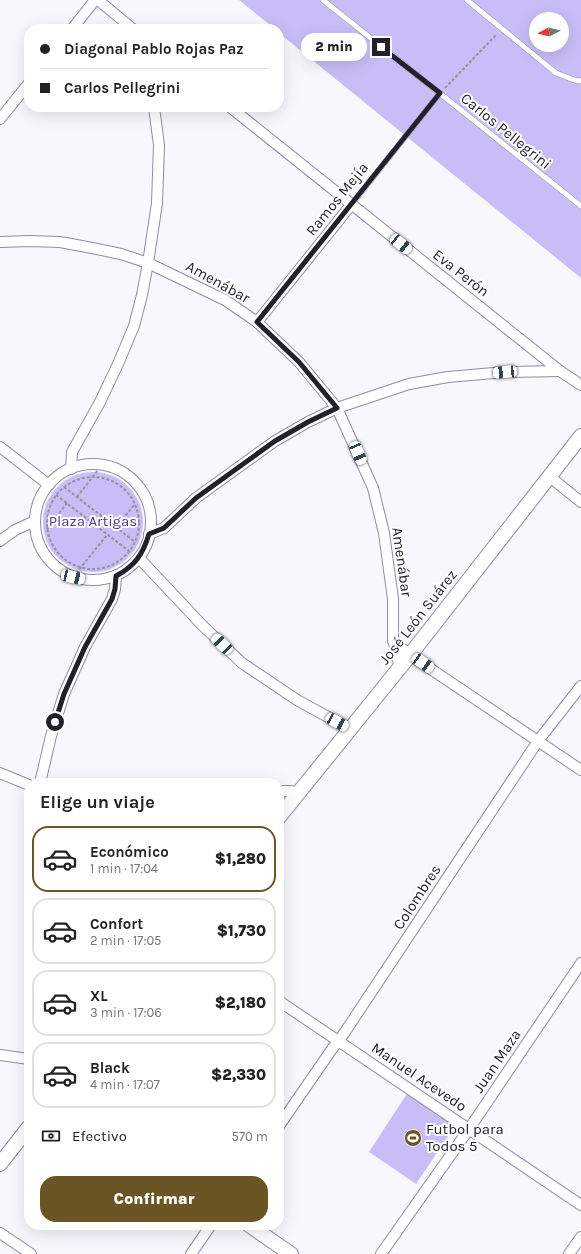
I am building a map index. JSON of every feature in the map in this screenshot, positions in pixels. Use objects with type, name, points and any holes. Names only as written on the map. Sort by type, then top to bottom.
[{"type":"street","points":[[76,24],[95,0]]},
{"type":"street","points":[[98,0],[127,24]]},
{"type":"street","points":[[0,119],[24,89]]},
{"type":"street","points":[[70,469],[72,452],[100,402],[134,326],[142,295],[157,203],[158,145],[155,112]]},
{"type":"street","name":"Eva Perón","points":[[236,112],[560,371],[581,385]]},
{"type":"street","name":"Ramos Mejía","points":[[257,322],[352,205]]},
{"type":"street","name":"Amenábar","points":[[0,242],[60,242],[114,253],[148,263],[225,300],[257,322],[299,362],[337,408],[373,488],[384,533],[392,599],[393,641],[400,668]]},
{"type":"street","points":[[149,534],[164,528],[196,498],[275,441],[308,422],[337,408],[409,384],[448,377],[505,372],[560,371]]},
{"type":"street","name":"José León Suárez","points":[[284,811],[400,668],[581,436]]},
{"type":"street","points":[[0,447],[49,485]]},
{"type":"street","points":[[86,465],[102,465],[117,470],[130,478],[140,490],[148,504],[150,519],[149,534],[146,547],[139,558],[125,571],[116,576],[102,580],[87,580],[73,577],[57,568],[45,555],[38,539],[35,521],[36,511],[39,502],[49,485],[59,475],[70,469],[86,465]]},
{"type":"street","points":[[550,477],[581,502]]},
{"type":"street","points":[[0,541],[15,530],[35,521]]},
{"type":"street","points":[[139,558],[202,625],[242,663],[297,700],[350,729]]},
{"type":"street","points":[[41,778],[51,736],[64,694],[85,647],[112,599],[115,589],[116,576]]},
{"type":"street","points":[[393,641],[410,655],[581,770]]},
{"type":"street","name":"Colombres","points":[[284,1119],[339,1041],[538,741],[581,686]]},
{"type":"street","points":[[0,773],[24,783]]},
{"type":"street","points":[[284,791],[299,792]]},
{"type":"street","name":"Juan Maza","points":[[381,1254],[469,1129],[581,963]]},
{"type":"street","name":"Manuel Acevedo","points":[[284,1004],[581,1205]]},
{"type":"street","points":[[0,1055],[24,1058]]},
{"type":"street","points":[[0,1164],[24,1134]]},
{"type":"street","points":[[191,1254],[208,1230]]},
{"type":"street","points":[[256,1230],[291,1254]]},
{"type":"street","points":[[0,1233],[31,1254]]},
{"type":"street","points":[[569,1254],[581,1237]]},
{"type":"lane","name":"Carlos Pellegrini","points":[[323,0],[581,206]]},
{"type":"lane","points":[[467,0],[556,73],[581,81]]},
{"type":"lane","name":"Ramos Mejía","points":[[352,205],[440,93]]},
{"type":"path","points":[[440,93],[502,29]]},
{"type":"path","points":[[77,497],[102,465]]},
{"type":"path","points":[[94,476],[107,478],[121,486],[132,498],[138,512],[139,528],[135,542],[126,556],[114,564],[100,569],[85,569],[71,564],[59,555],[51,543],[47,529],[47,514],[52,500],[64,487],[76,479],[94,476]]},
{"type":"path","points":[[64,487],[135,542]]},
{"type":"path","points":[[56,495],[129,551]]},
{"type":"path","points":[[47,529],[67,503]]},
{"type":"path","points":[[116,527],[135,504]]},
{"type":"path","points":[[73,577],[107,534]]},
{"type":"green space","points":[[239,0],[581,0],[581,278],[284,37],[284,24],[269,24]]},
{"type":"green space","name":"Plaza Artigas","points":[[93,472],[112,476],[128,487],[139,503],[143,522],[139,541],[128,557],[112,568],[93,572],[74,568],[58,557],[47,541],[43,522],[47,503],[58,487],[74,476]]},
{"type":"green space","name":"Futbol para Todos 5","points":[[408,1092],[457,1123],[416,1184],[369,1152]]},
{"type":"place","name":"Futbol para Todos 5","points":[[413,1138]]},
{"type":"route","points":[[55,722],[64,694],[85,647],[112,599],[115,589],[116,576],[125,571],[139,558],[146,547],[149,534],[164,528],[196,498],[248,459],[308,422],[337,408],[299,362],[257,322],[440,93],[381,47]]}]
